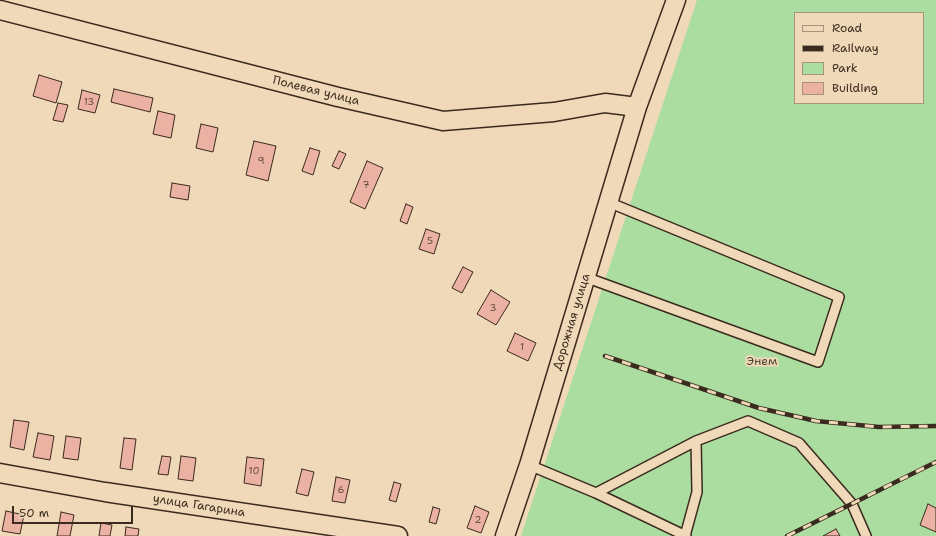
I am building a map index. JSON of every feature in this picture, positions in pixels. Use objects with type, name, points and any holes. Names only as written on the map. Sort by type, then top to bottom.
[{"type":"street","name":"Дорожная улица","points":[[505,536],[529,465],[637,107],[676,0]]},
{"type":"street","name":"Полевая улица","points":[[0,10],[338,97],[444,121],[554,112],[605,103],[637,107]]},
{"type":"street","name":"улица Гагарина","points":[[0,473],[105,492],[398,536]]},
{"type":"lane","points":[[585,277],[818,362],[839,297],[608,202]]},
{"type":"lane","points":[[596,493],[696,441],[748,421],[799,443],[852,504],[866,536]]},
{"type":"lane","points":[[529,465],[596,493],[685,536],[697,492],[696,441]]},
{"type":"green space","name":"Энем","points":[[697,0],[936,0],[936,536],[521,536]]},
{"type":"building","points":[[39,75],[62,82],[56,103],[33,96]]},
{"type":"building","points":[[114,89],[153,98],[150,112],[111,102]]},
{"type":"building","points":[[82,90],[100,95],[95,113],[78,109]]},
{"type":"building","points":[[58,103],[68,105],[63,122],[53,120]]},
{"type":"building","points":[[158,111],[175,115],[171,138],[153,134]]},
{"type":"building","points":[[201,124],[218,128],[213,152],[196,148]]},
{"type":"building","points":[[254,141],[276,146],[268,181],[246,175]]},
{"type":"building","points":[[310,148],[320,151],[313,175],[302,171]]},
{"type":"building","points":[[339,151],[346,154],[339,169],[332,166]]},
{"type":"building","points":[[367,161],[383,168],[365,209],[350,202]]},
{"type":"building","points":[[172,183],[190,186],[188,200],[170,197]]},
{"type":"building","points":[[406,204],[413,207],[407,224],[400,221]]},
{"type":"building","points":[[426,229],[440,234],[434,254],[419,249]]},
{"type":"building","points":[[463,267],[473,272],[462,293],[452,288]]},
{"type":"building","points":[[491,290],[510,302],[496,325],[477,314]]},
{"type":"building","points":[[515,333],[536,343],[528,361],[507,351]]},
{"type":"building","points":[[14,420],[29,422],[24,450],[10,447]]},
{"type":"building","points":[[38,433],[54,436],[50,460],[33,457]]},
{"type":"building","points":[[66,436],[81,438],[78,460],[63,458]]},
{"type":"building","points":[[124,438],[136,439],[132,470],[120,468]]},
{"type":"building","points":[[162,456],[171,457],[168,475],[158,474]]},
{"type":"building","points":[[181,456],[196,458],[193,481],[178,479]]},
{"type":"building","points":[[247,457],[264,459],[261,486],[244,483]]},
{"type":"building","points":[[302,469],[314,472],[308,496],[296,493]]},
{"type":"building","points":[[336,477],[350,480],[345,503],[332,501]]},
{"type":"building","points":[[394,482],[401,484],[396,502],[389,500]]},
{"type":"building","points":[[928,504],[936,508],[936,532],[920,525]]},
{"type":"building","points":[[475,506],[489,512],[481,533],[467,528]]},
{"type":"building","points":[[433,507],[440,509],[436,524],[429,522]]},
{"type":"building","points":[[6,511],[24,515],[20,534],[2,531]]},
{"type":"building","points":[[61,512],[74,515],[70,536],[57,536]]},
{"type":"building","points":[[101,523],[112,525],[110,536],[99,536]]},
{"type":"building","points":[[126,527],[139,529],[138,536],[125,536]]},
{"type":"building","points":[[836,529],[840,536],[823,536]]},
{"type":"railway","points":[[605,356],[759,408],[816,421],[879,427],[936,426]]},
{"type":"railway","points":[[787,536],[936,462]]}]
